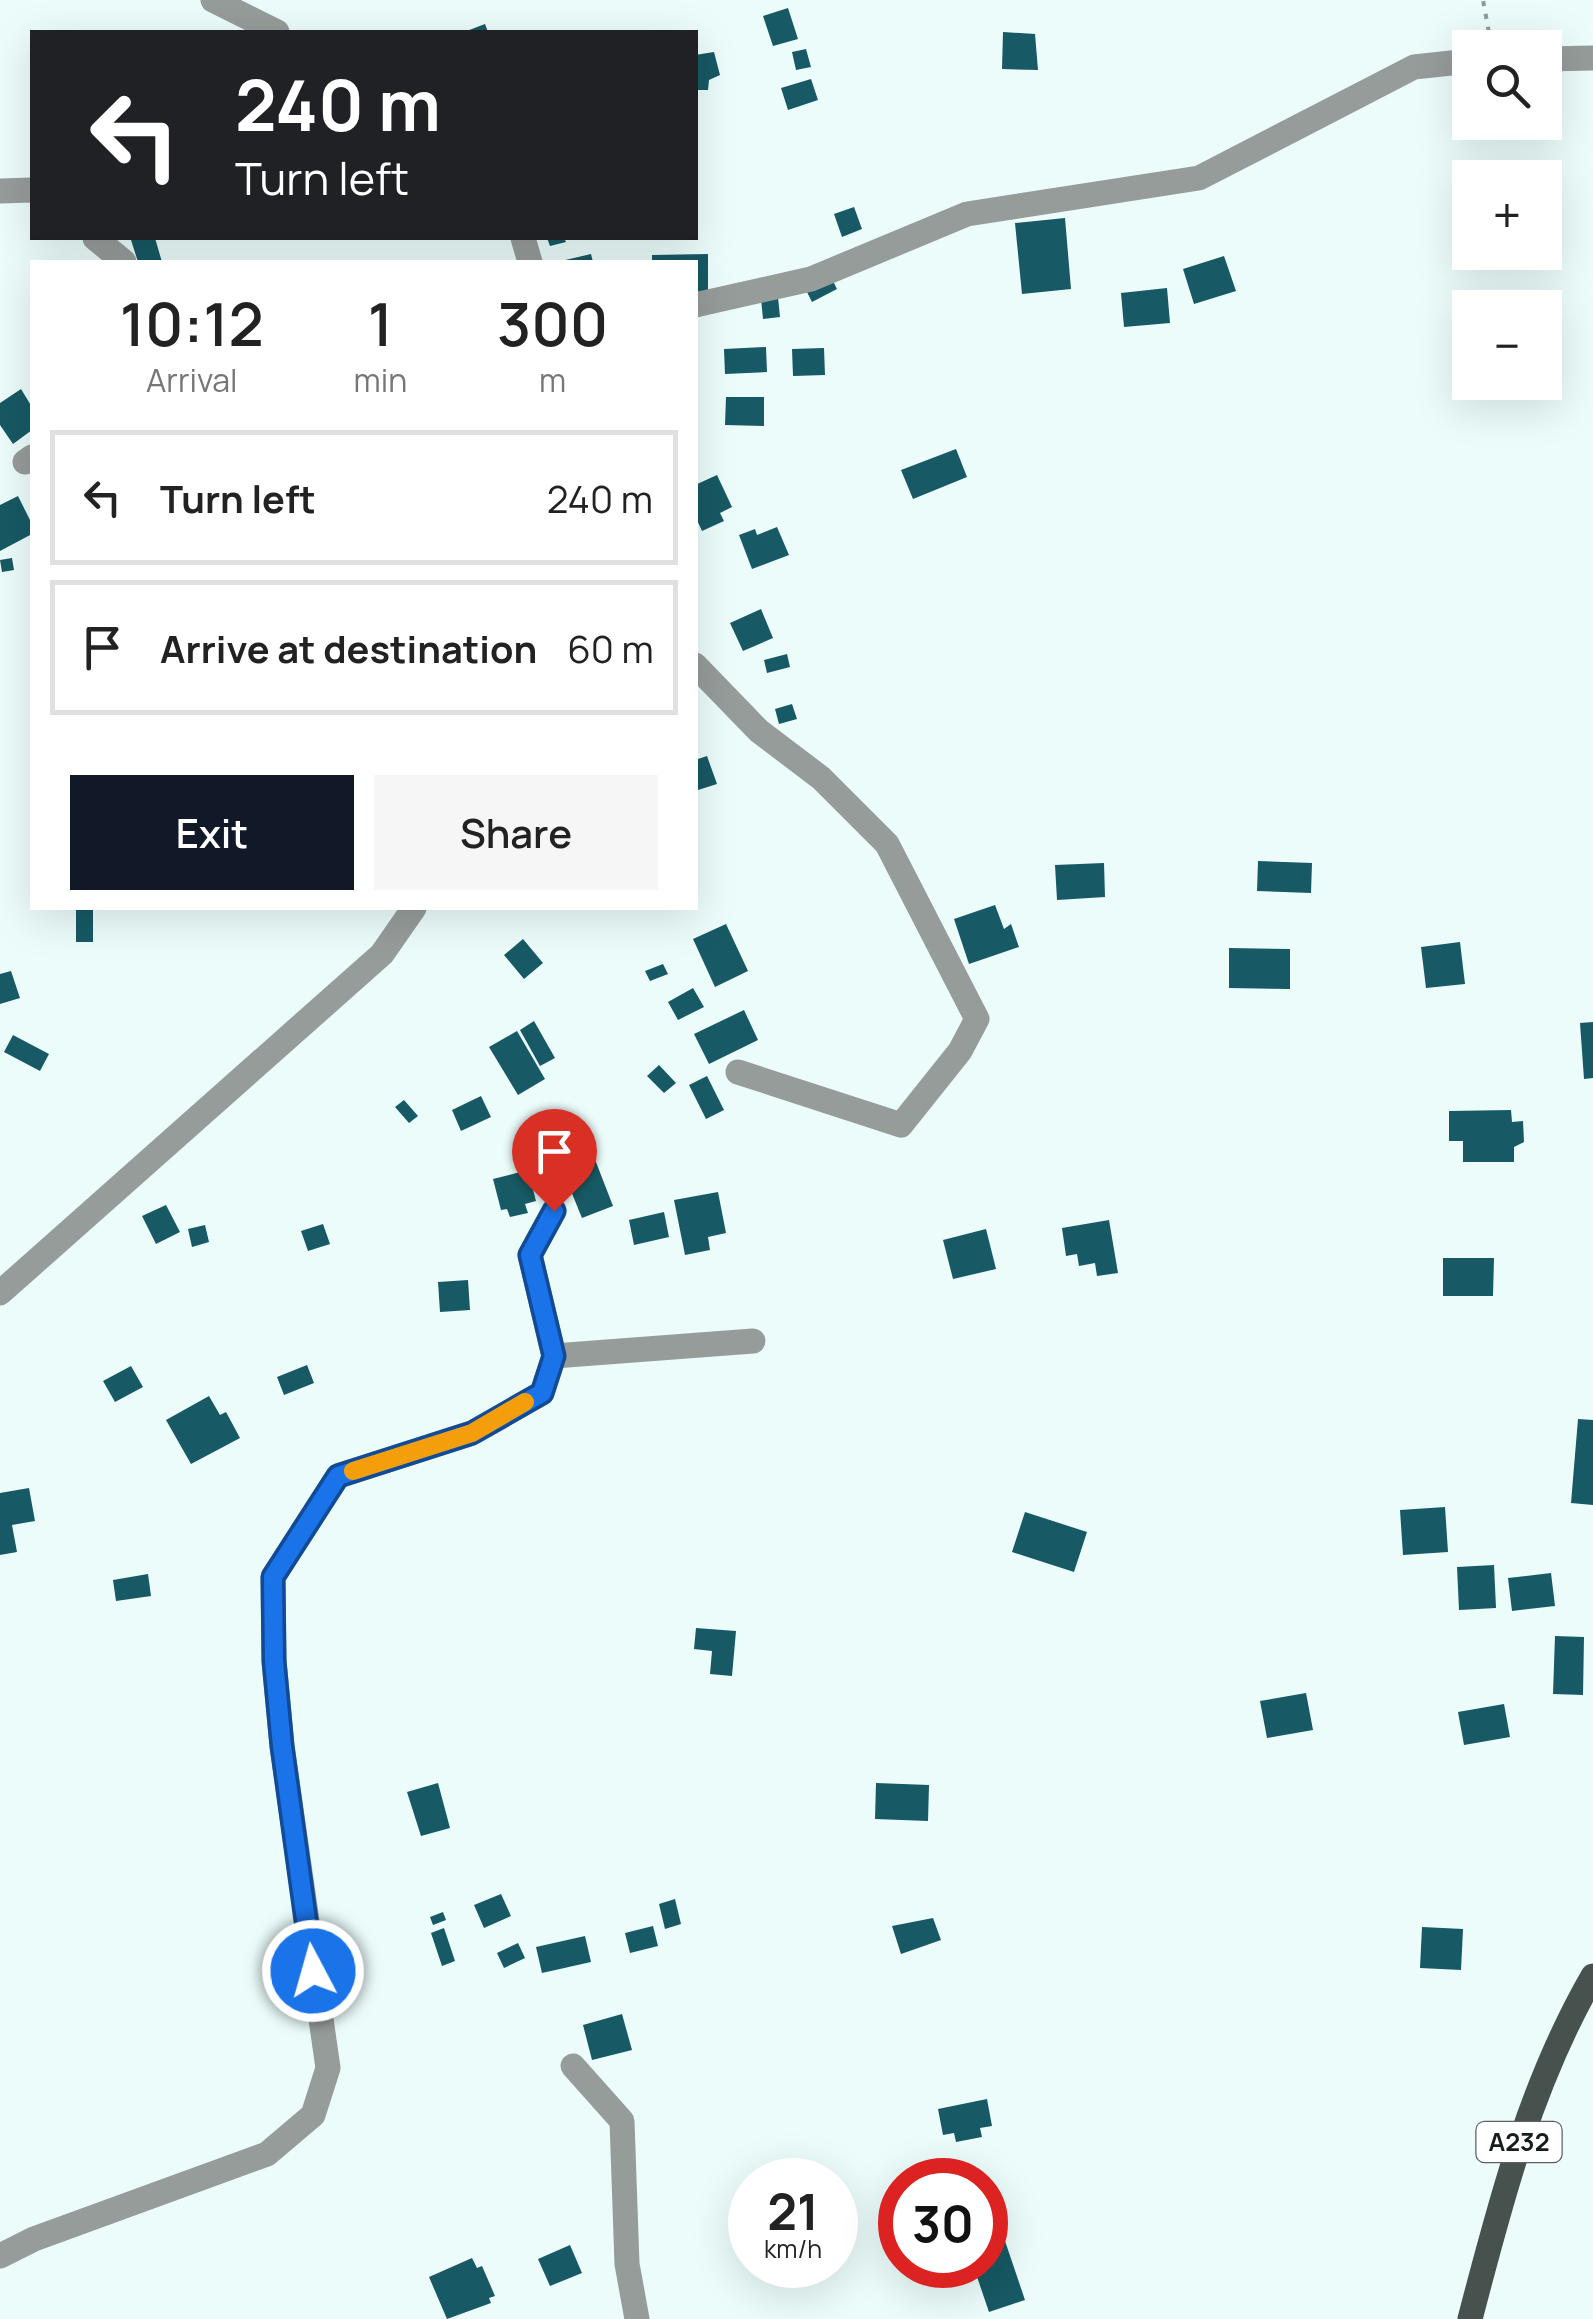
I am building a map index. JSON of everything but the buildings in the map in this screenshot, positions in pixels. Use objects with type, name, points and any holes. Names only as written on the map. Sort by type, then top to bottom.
[{"type":"main road","name":"A232","points":[[1470,2319],[1509,2170],[1536,2092],[1562,2029],[1593,1976]]},
{"type":"street","points":[[213,0],[274,30]]},
{"type":"street","points":[[1562,59],[1593,58]]},
{"type":"street","points":[[698,304],[811,278],[968,214],[1198,178],[1414,67],[1452,63]]},
{"type":"street","points":[[0,191],[30,190]]},
{"type":"street","points":[[97,240],[122,260]]},
{"type":"street","points":[[698,668],[758,731],[821,778],[887,844],[977,1019],[960,1051],[901,1126],[738,1072]]},
{"type":"street","points":[[0,1292],[382,954],[413,910]]},
{"type":"street","points":[[0,2256],[34,2239],[267,2154],[313,2115],[328,2068],[282,1746],[274,1661],[273,1577],[338,1476],[472,1433],[542,1393],[554,1356],[530,1255],[554,1211]]},
{"type":"street","points":[[554,1356],[752,1341]]},
{"type":"street","points":[[573,2066],[622,2122],[626,2264],[636,2319]]},
{"type":"path","points":[[1483,0],[1488,30]]},
{"type":"slow traffic","points":[[353,1471],[472,1433],[525,1402]]},
{"type":"route","points":[[313,1971],[304,1879],[282,1746],[274,1661],[273,1577],[338,1476],[472,1433],[542,1393],[554,1356],[530,1255],[554,1211]]}]
